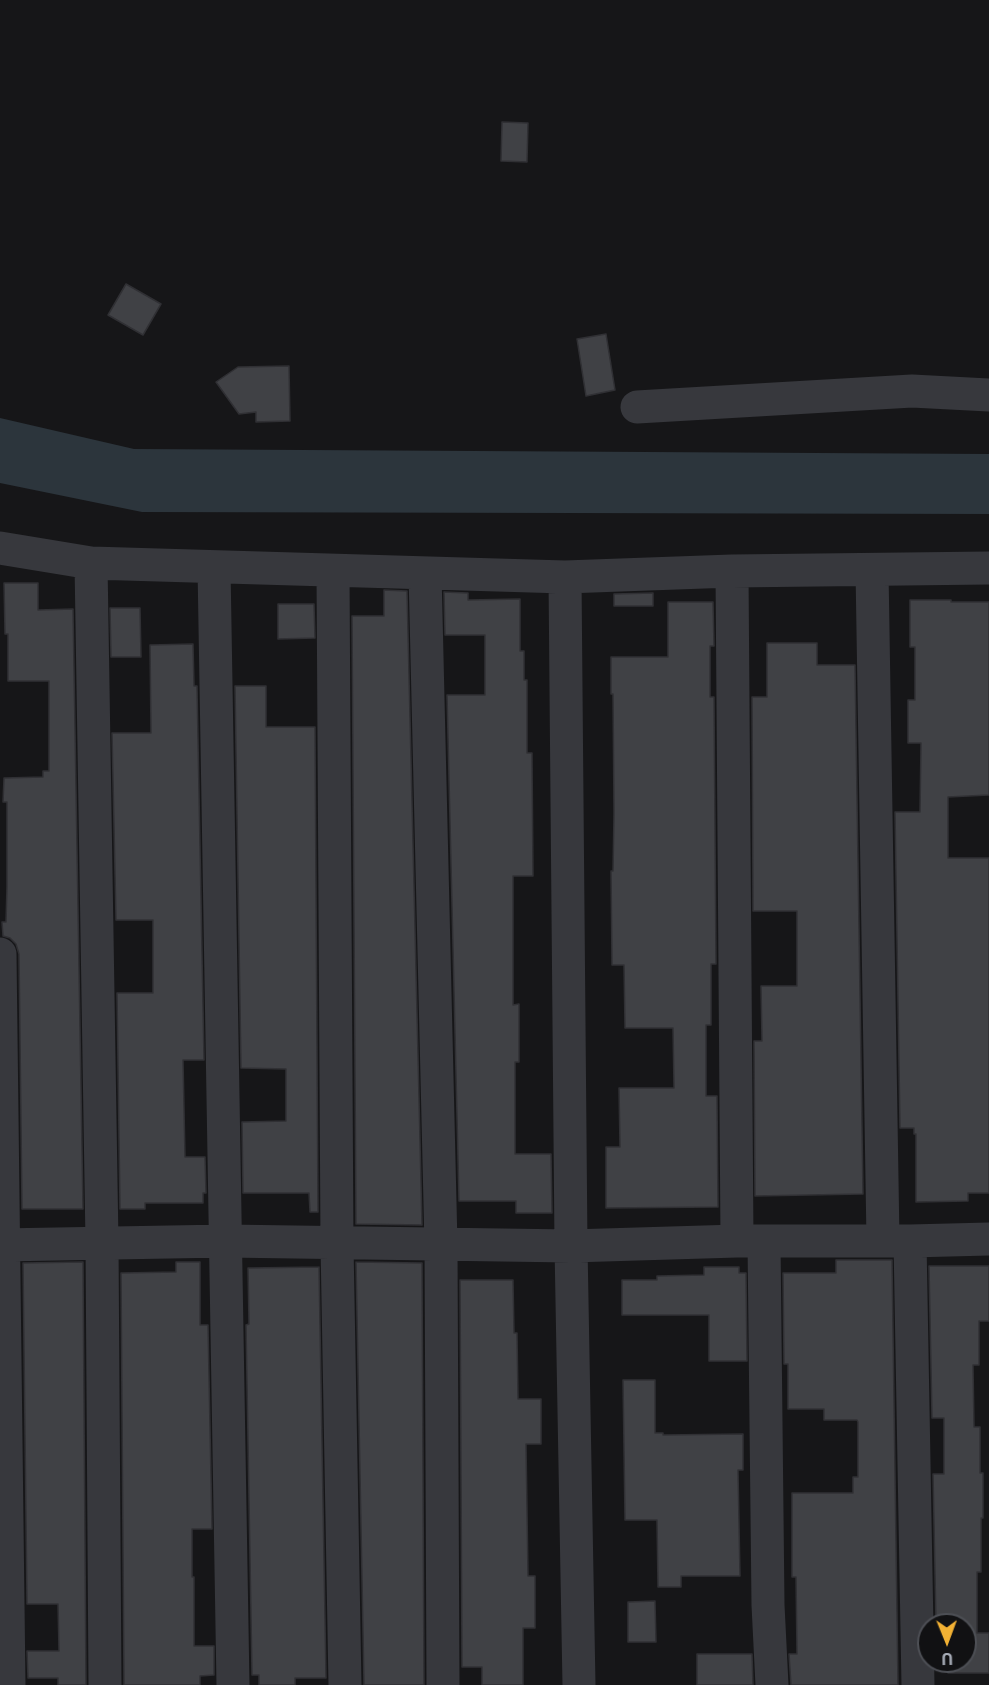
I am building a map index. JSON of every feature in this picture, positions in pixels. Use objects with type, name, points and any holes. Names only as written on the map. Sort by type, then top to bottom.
[{"type":"street","points":[[637,407],[912,391],[989,395]]},
{"type":"street","points":[[0,548],[91,563],[565,577],[732,571],[989,567]]},
{"type":"street","points":[[91,563],[102,1243],[105,1685]]},
{"type":"street","points":[[214,567],[233,1685]]},
{"type":"street","points":[[872,570],[897,1240],[918,1685]]},
{"type":"street","points":[[333,571],[337,1244],[345,1685]]},
{"type":"street","points":[[732,571],[750,1241],[772,1685]]},
{"type":"street","points":[[425,573],[441,1245],[443,1685]]},
{"type":"street","points":[[565,577],[571,1246],[579,1685]]},
{"type":"street","points":[[0,954],[9,1685]]},
{"type":"street","points":[[2,1245],[226,1241],[571,1246],[750,1241],[989,1239]]},
{"type":"shaded area","points":[[0,418],[134,449],[989,454],[989,514],[142,512],[0,483]]},
{"type":"building","points":[[502,122],[528,123],[527,162],[501,161]]},
{"type":"building","points":[[126,284],[161,304],[143,335],[108,315]]},
{"type":"building","points":[[606,334],[615,390],[586,396],[577,339]]},
{"type":"building","points":[[289,366],[290,421],[256,422],[256,412],[239,414],[216,382],[238,367]]},
{"type":"building","points":[[4,583],[38,583],[38,610],[73,609],[83,1209],[22,1209],[19,954],[16,944],[10,938],[3,936],[2,922],[6,922],[7,886],[7,802],[3,802],[4,778],[43,777],[43,771],[49,771],[49,681],[8,681],[8,634],[5,634]]},
{"type":"building","points":[[384,590],[407,591],[422,1225],[356,1224],[352,616],[384,616]]},
{"type":"building","points":[[444,592],[468,593],[468,600],[520,599],[520,651],[524,651],[524,680],[527,680],[527,753],[532,753],[533,876],[513,876],[513,1005],[519,1004],[519,1062],[515,1062],[515,1154],[551,1154],[552,1213],[516,1213],[516,1201],[459,1201],[447,695],[485,695],[485,635],[445,635]]},
{"type":"building","points":[[653,593],[653,606],[614,606],[614,594]]},
{"type":"building","points":[[910,600],[989,602],[989,795],[948,797],[948,858],[989,858],[989,1193],[968,1193],[968,1201],[916,1202],[916,1134],[914,1134],[914,1128],[900,1128],[895,812],[920,812],[921,743],[908,743],[908,700],[915,700],[915,647],[910,647]]},
{"type":"building","points":[[668,602],[713,602],[714,646],[710,646],[710,697],[714,697],[716,964],[711,964],[711,1025],[706,1025],[706,1096],[717,1096],[718,1207],[606,1208],[606,1147],[620,1147],[619,1088],[674,1088],[673,1028],[625,1028],[624,965],[612,965],[611,871],[613,871],[614,813],[611,657],[668,657]]},
{"type":"building","points":[[278,604],[314,604],[315,638],[278,639]]},
{"type":"building","points":[[110,608],[140,608],[141,657],[111,657]]},
{"type":"building","points":[[767,643],[817,643],[817,665],[855,665],[863,1194],[755,1196],[754,1041],[762,1041],[761,986],[797,986],[797,911],[753,911],[752,697],[767,697]]},
{"type":"building","points":[[193,644],[194,686],[197,686],[204,1060],[183,1060],[185,1157],[205,1157],[206,1193],[203,1193],[203,1203],[145,1203],[145,1209],[120,1209],[117,993],[153,993],[153,920],[116,920],[112,733],[151,733],[150,645]]},
{"type":"building","points":[[235,686],[266,686],[266,727],[315,727],[318,1212],[310,1212],[309,1193],[243,1193],[242,1122],[286,1121],[286,1069],[241,1068]]},
{"type":"building","points":[[836,1260],[892,1260],[898,1685],[791,1685],[789,1654],[797,1654],[796,1577],[792,1577],[792,1493],[853,1493],[853,1477],[858,1477],[858,1422],[857,1420],[824,1420],[824,1409],[788,1409],[788,1364],[784,1364],[783,1273],[836,1273]]},
{"type":"building","points":[[83,1262],[86,1685],[58,1685],[58,1678],[28,1678],[27,1651],[59,1651],[58,1604],[27,1604],[23,1263]]},
{"type":"building","points":[[176,1262],[200,1262],[200,1325],[208,1325],[212,1529],[192,1529],[192,1577],[194,1577],[194,1646],[214,1646],[214,1675],[200,1676],[200,1685],[124,1685],[121,1273],[176,1272]]},
{"type":"building","points":[[356,1262],[422,1263],[424,1685],[364,1685]]},
{"type":"building","points":[[929,1266],[989,1266],[989,1321],[979,1321],[979,1365],[973,1365],[974,1427],[980,1427],[980,1473],[983,1473],[981,1572],[977,1572],[977,1613],[936,1613],[933,1474],[944,1474],[944,1418],[932,1418]]},
{"type":"building","points":[[319,1267],[326,1678],[295,1678],[295,1685],[259,1685],[259,1675],[252,1675],[246,1325],[249,1324],[248,1268]]},
{"type":"building","points":[[704,1267],[739,1267],[739,1273],[746,1273],[747,1361],[709,1361],[709,1315],[622,1315],[622,1280],[657,1280],[657,1276],[704,1275]]},
{"type":"building","points":[[460,1280],[513,1280],[518,1399],[541,1399],[541,1444],[526,1444],[528,1576],[535,1576],[535,1628],[523,1628],[523,1685],[482,1685],[482,1667],[462,1667]]},
{"type":"building","points":[[623,1380],[655,1380],[655,1433],[663,1433],[663,1435],[743,1434],[743,1470],[738,1470],[740,1576],[681,1576],[681,1587],[658,1587],[657,1520],[625,1520]]},
{"type":"building","points":[[655,1601],[656,1642],[628,1642],[628,1602]]},
{"type":"building","points":[[977,1633],[989,1633],[989,1673],[977,1673]]},
{"type":"building","points":[[697,1654],[752,1654],[753,1685],[697,1685]]}]
